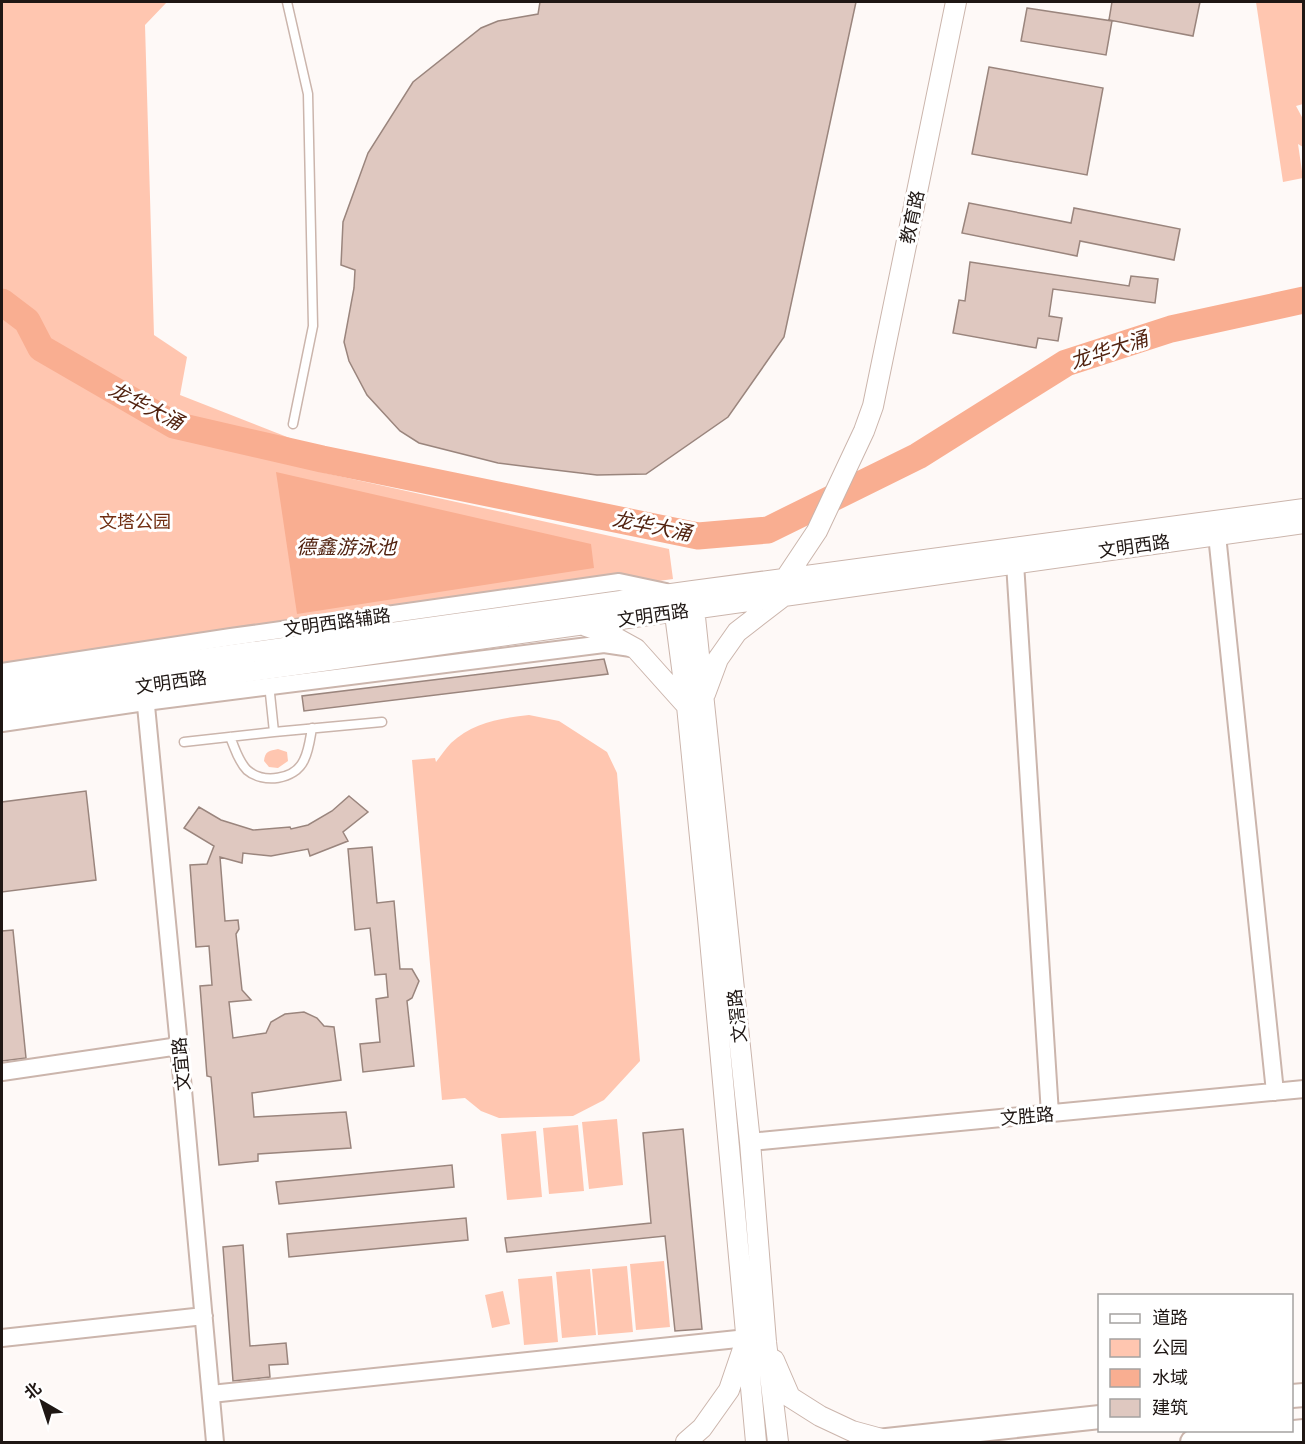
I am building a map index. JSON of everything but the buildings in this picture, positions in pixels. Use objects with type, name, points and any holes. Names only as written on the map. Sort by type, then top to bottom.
[{"type":"main road","points":[[878,1441],[1098,1417]]},
{"type":"main road","points":[[1203,1442],[1304,1431]]},
{"type":"street","name":"教育路","points":[[784,588],[817,531],[873,406],[956,2]]},
{"type":"street","name":"文明西路","points":[[784,588],[1304,509]]},
{"type":"street","name":"文明西路","points":[[2,687],[784,588],[1015,563],[1304,523]]},
{"type":"street","points":[[1217,535],[1275,1092]]},
{"type":"street","points":[[1015,563],[1050,1114]]},
{"type":"street","name":"文明西路辅路","points":[[2,672],[619,582],[683,601]]},
{"type":"street","points":[[583,625],[607,633],[636,649],[695,703],[718,659],[737,632],[784,588]]},
{"type":"street","name":"文明西路","points":[[2,706],[144,694],[268,677],[583,625],[683,601]]},
{"type":"street","name":"文滘路","points":[[683,601],[750,1142],[756,1340],[756,1443]]},
{"type":"street","points":[[268,677],[604,644],[636,649]]},
{"type":"street","points":[[2,723],[144,694]]},
{"type":"street","name":"文宜路","points":[[144,694],[215,1443]]},
{"type":"street","name":"文滘路","points":[[695,703],[756,1340],[778,1443]]},
{"type":"street","points":[[2,1072],[179,1046]]},
{"type":"street","name":"文胜路","points":[[750,1142],[1304,1089]]},
{"type":"street","points":[[2,1338],[204,1316]]},
{"type":"street","points":[[211,1394],[756,1340]]},
{"type":"street","points":[[756,1340],[790,1397],[820,1416],[878,1441]]},
{"type":"street","points":[[686,1443],[702,1428],[729,1390],[756,1340]]},
{"type":"lane","points":[[287,2],[308,94],[313,326],[293,424]]},
{"type":"lane","points":[[268,677],[274,732]]},
{"type":"lane","points":[[184,742],[382,722]]},
{"type":"lane","points":[[230,737],[238,758],[248,771],[268,779],[287,776],[303,763],[312,728]]},
{"type":"green space","name":"文塔公园","points":[[2,2],[167,2],[145,25],[154,335],[187,357],[180,395],[328,453],[325,473],[669,549],[673,579],[2,674]]},
{"type":"green space","points":[[1256,2],[1303,2],[1303,104],[1296,106],[1303,119],[1303,147],[1298,144],[1303,178],[1283,182]]},
{"type":"green space","points":[[529,715],[559,721],[607,752],[617,773],[640,1061],[604,1100],[573,1116],[499,1118],[481,1111],[465,1098],[442,1100],[412,760],[435,758],[436,762],[451,743],[477,726]]},
{"type":"green space","points":[[278,749],[287,752],[288,761],[278,768],[269,767],[264,761],[266,753]]},
{"type":"green space","points":[[617,1119],[623,1185],[589,1189],[582,1122]]},
{"type":"green space","points":[[578,1125],[584,1191],[549,1194],[543,1128]]},
{"type":"green space","points":[[536,1131],[542,1197],[507,1200],[501,1134]]},
{"type":"green space","points":[[664,1261],[670,1327],[636,1330],[630,1264]]},
{"type":"green space","points":[[627,1266],[633,1332],[598,1335],[592,1269]]},
{"type":"green space","points":[[590,1269],[596,1335],[562,1338],[556,1272]]},
{"type":"green space","points":[[552,1276],[558,1342],[524,1345],[518,1279]]},
{"type":"green space","points":[[503,1291],[510,1324],[492,1328],[485,1295]]},
{"type":"water","name":"德鑫游泳池","points":[[276,472],[591,544],[594,568],[297,614]]},
{"type":"waterway","name":"龙华大涌","points":[[2,302],[27,321],[41,348],[174,425],[322,459],[698,536],[768,530],[918,456],[1066,363],[1171,329],[1304,300]]}]
